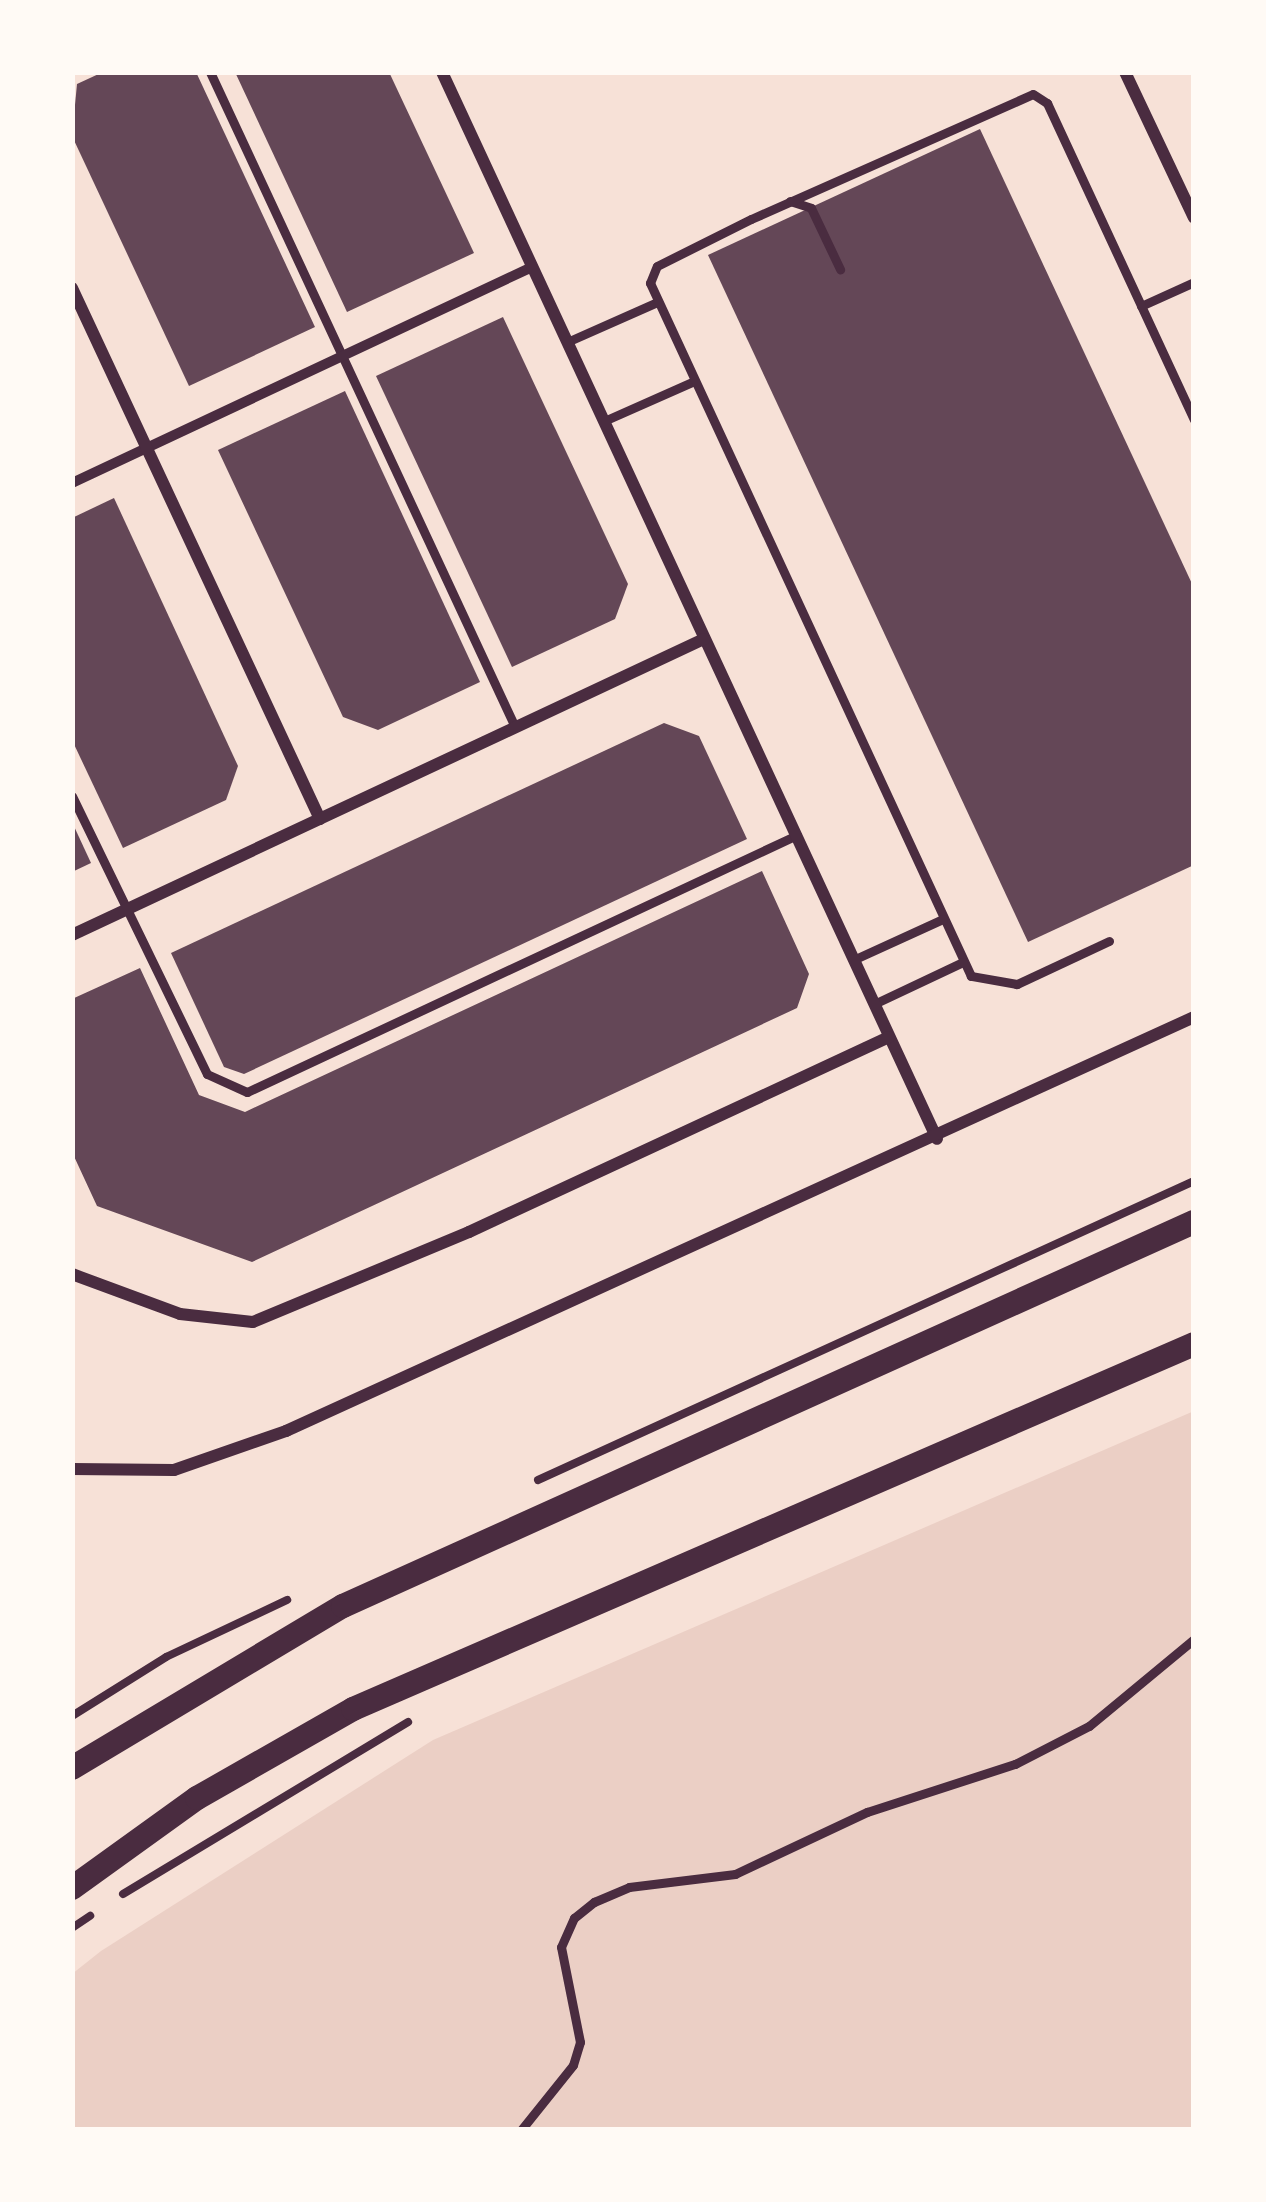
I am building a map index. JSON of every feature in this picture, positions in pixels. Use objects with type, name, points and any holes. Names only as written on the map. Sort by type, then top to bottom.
[{"type":"main road","points":[[72,1768],[343,1606],[1194,1222]]},
{"type":"main road","points":[[72,1888],[196,1798],[353,1709],[1194,1344]]},
{"type":"street","points":[[442,72],[937,1138]]},
{"type":"street","points":[[1125,72],[1194,218]]},
{"type":"street","points":[[72,483],[532,267]]},
{"type":"street","points":[[72,289],[320,819]]},
{"type":"street","points":[[72,934],[704,639]]},
{"type":"street","points":[[72,1468],[174,1470],[286,1430],[937,1138],[1194,1017]]},
{"type":"street","points":[[72,1274],[180,1314],[253,1322],[469,1232],[889,1037]]},
{"type":"lane","points":[[210,72],[339,358],[515,727]]},
{"type":"lane","points":[[1109,941],[1017,984],[989,985],[963,962],[655,303],[650,283],[657,266],[790,201],[1033,94],[1047,103],[1194,420]]},
{"type":"lane","points":[[790,201],[811,208],[840,269]]},
{"type":"lane","points":[[1141,306],[1194,282]]},
{"type":"lane","points":[[567,342],[655,303]]},
{"type":"lane","points":[[604,422],[692,382]]},
{"type":"lane","points":[[72,796],[207,1074],[247,1092],[797,835]]},
{"type":"lane","points":[[854,960],[943,919]]},
{"type":"lane","points":[[874,1004],[963,962]]},
{"type":"lane","points":[[521,2130],[573,2066],[580,2042],[561,1947],[574,1918],[594,1902],[629,1887],[735,1874],[867,1812],[1015,1764],[1089,1726],[1194,1639]]},
{"type":"path","points":[[72,1928],[413,1719]]},
{"type":"shaded area","points":[[1194,1411],[1194,2130],[72,2130],[72,1974],[101,1951],[433,1740]]},
{"type":"building","points":[[103,72],[196,72],[315,327],[189,386],[72,136],[77,84]]},
{"type":"building","points":[[235,72],[389,72],[474,253],[347,312]]},
{"type":"building","points":[[980,129],[1194,588],[1194,865],[1028,942],[708,255]]},
{"type":"building","points":[[503,317],[628,584],[615,619],[512,667],[376,376]]},
{"type":"building","points":[[345,391],[480,682],[378,730],[343,717],[218,450]]},
{"type":"building","points":[[114,498],[238,766],[226,800],[123,848],[72,740],[72,518]]},
{"type":"building","points":[[664,723],[699,736],[747,839],[244,1074],[224,1067],[171,953]]},
{"type":"building","points":[[72,822],[91,863],[72,872]]},
{"type":"building","points":[[762,871],[809,974],[797,1008],[252,1262],[97,1206],[72,1152],[72,999],[140,968],[199,1095],[245,1112]]}]
